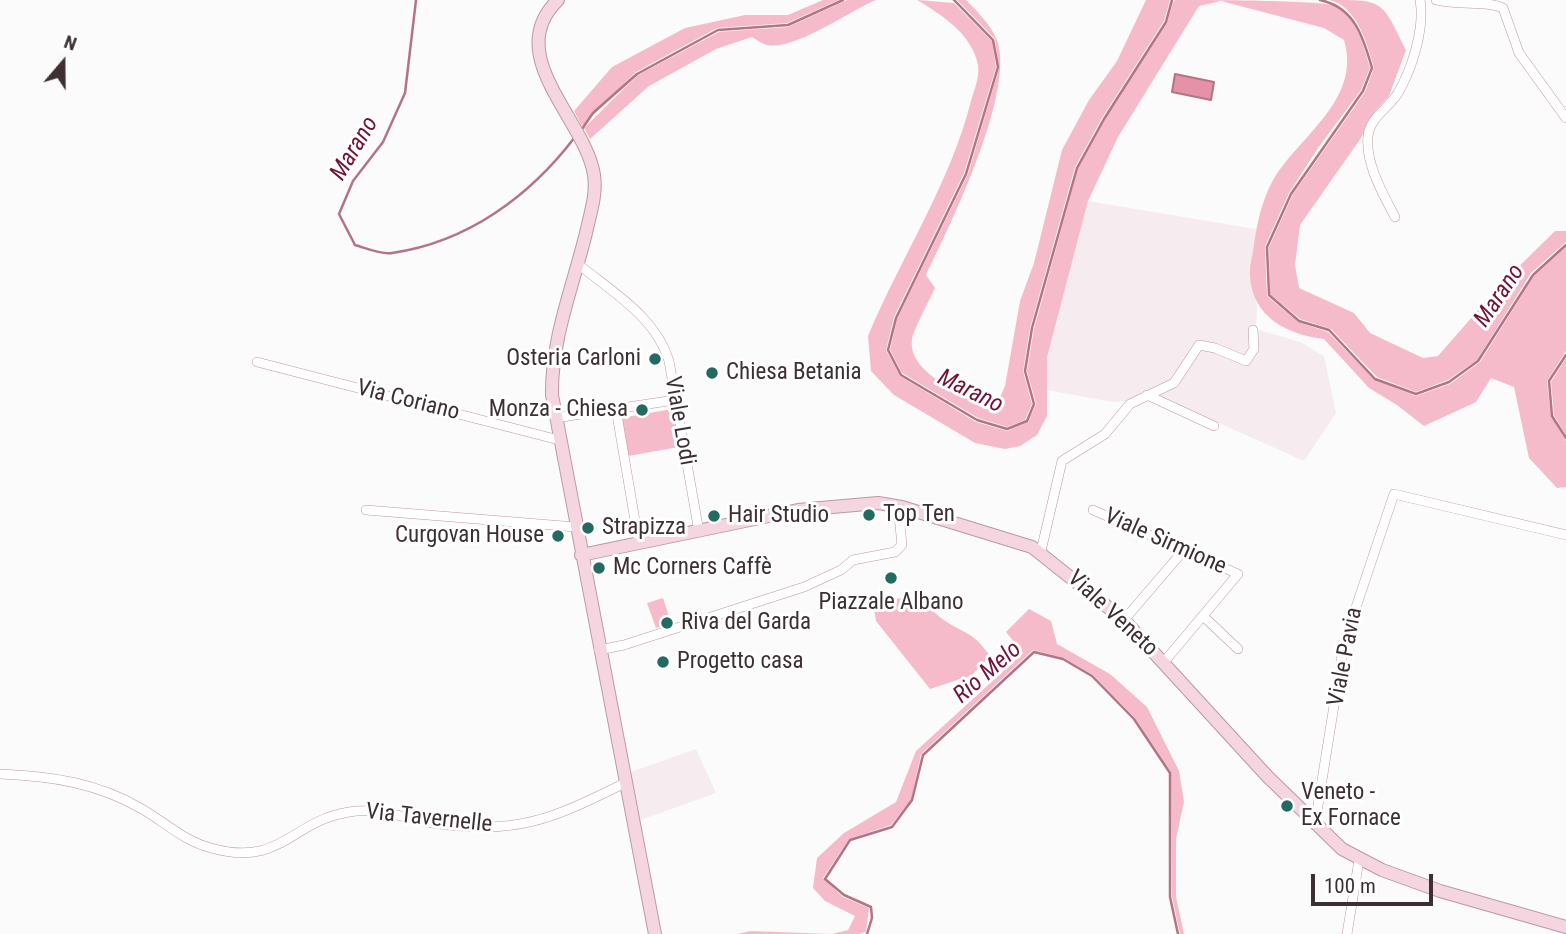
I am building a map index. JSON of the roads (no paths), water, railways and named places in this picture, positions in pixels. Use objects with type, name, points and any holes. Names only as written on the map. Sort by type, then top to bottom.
[{"type":"main road","points":[[558,0],[544,22],[540,60],[586,150],[596,191],[553,365],[555,418],[655,934]]},
{"type":"main road","name":"Viale Veneto","points":[[581,555],[798,510],[853,503],[902,507],[1041,551],[1124,620],[1315,824],[1359,860],[1440,891],[1566,927]]},
{"type":"street","points":[[1395,217],[1370,160],[1368,134],[1373,121],[1398,94],[1417,40],[1420,0]]},
{"type":"street","points":[[1436,0],[1462,4],[1493,1],[1503,8],[1518,53],[1566,118]]},
{"type":"street","name":"Viale Lodi","points":[[578,264],[657,332],[669,361],[699,532]]},
{"type":"street","points":[[1041,551],[1062,461],[1105,434],[1130,404],[1174,383],[1199,345],[1215,348],[1246,361],[1254,349],[1253,330]]},
{"type":"street","name":"Via Coriano","points":[[257,362],[559,440]]},
{"type":"street","points":[[1147,395],[1214,426]]},
{"type":"street","points":[[555,418],[676,400]]},
{"type":"street","points":[[616,409],[639,544]]},
{"type":"street","name":"Viale Pavia","points":[[1315,824],[1344,643],[1394,495],[1566,535]]},
{"type":"street","points":[[599,650],[624,645],[804,587],[860,557],[898,551],[902,545],[899,516],[902,507]]},
{"type":"street","points":[[366,510],[576,527]]},
{"type":"street","name":"Viale Sirmione","points":[[1093,510],[1238,574],[1203,615]]},
{"type":"street","points":[[1124,620],[1184,550]]},
{"type":"street","points":[[1164,662],[1203,615],[1238,649]]},
{"type":"street","name":"Via Tavernelle","points":[[0,774],[50,777],[105,791],[146,811],[185,838],[211,848],[252,855],[282,845],[328,817],[348,812],[374,809],[473,829],[511,828],[564,814],[625,783]]},
{"type":"street","points":[[1347,934],[1359,860]]},
{"type":"waterway","name":"Marano","points":[[416,0],[405,93],[383,142],[353,181],[339,214],[355,245],[392,253],[446,239],[471,227],[517,197],[575,137]]},
{"type":"waterway","name":"Marano","points":[[582,129],[593,113],[637,74],[718,30],[788,25],[843,0]]},
{"type":"waterway","name":"Marano","points":[[954,0],[993,40],[998,67],[966,174],[896,318],[888,350],[901,375],[977,420],[1007,429],[1027,421],[1034,404],[1025,371],[1032,328],[1077,168],[1104,119],[1166,22],[1172,0]]},
{"type":"waterway","name":"Marano","points":[[1320,0],[1332,4],[1349,16],[1361,34],[1372,68],[1363,91],[1291,194],[1267,247],[1269,295],[1299,321],[1329,330],[1375,379],[1416,394],[1449,382],[1478,361],[1533,275],[1566,245]]},
{"type":"waterway","name":"Marano","points":[[1566,355],[1549,381],[1552,416],[1566,438]]},
{"type":"waterway","name":"Rio Melo","points":[[867,934],[872,918],[871,907],[844,895],[825,879],[850,840],[892,827],[912,800],[923,755],[1034,652],[1063,659],[1092,676],[1134,719],[1170,773],[1170,897],[1178,934]]},
{"type":"place","name":"Osteria Carloni","points":[[655,359]]},
{"type":"place","name":"Chiesa Betania","points":[[712,373]]},
{"type":"place","name":"Monza - Chiesa","points":[[642,410]]},
{"type":"place","name":"Top Ten","points":[[869,515]]},
{"type":"place","name":"Hair Studio","points":[[714,516]]},
{"type":"place","name":"Strapizza","points":[[588,528]]},
{"type":"place","name":"Curgovan House","points":[[558,536]]},
{"type":"place","name":"Mc Corners Caffè","points":[[599,568]]},
{"type":"place","name":"Piazzale Albano","points":[[891,578]]},
{"type":"place","name":"Riva del Garda","points":[[667,623]]},
{"type":"place","name":"Progetto casa","points":[[663,662]]},
{"type":"place","name":"Veneto - Ex Fornace","points":[[1287,806]]}]
